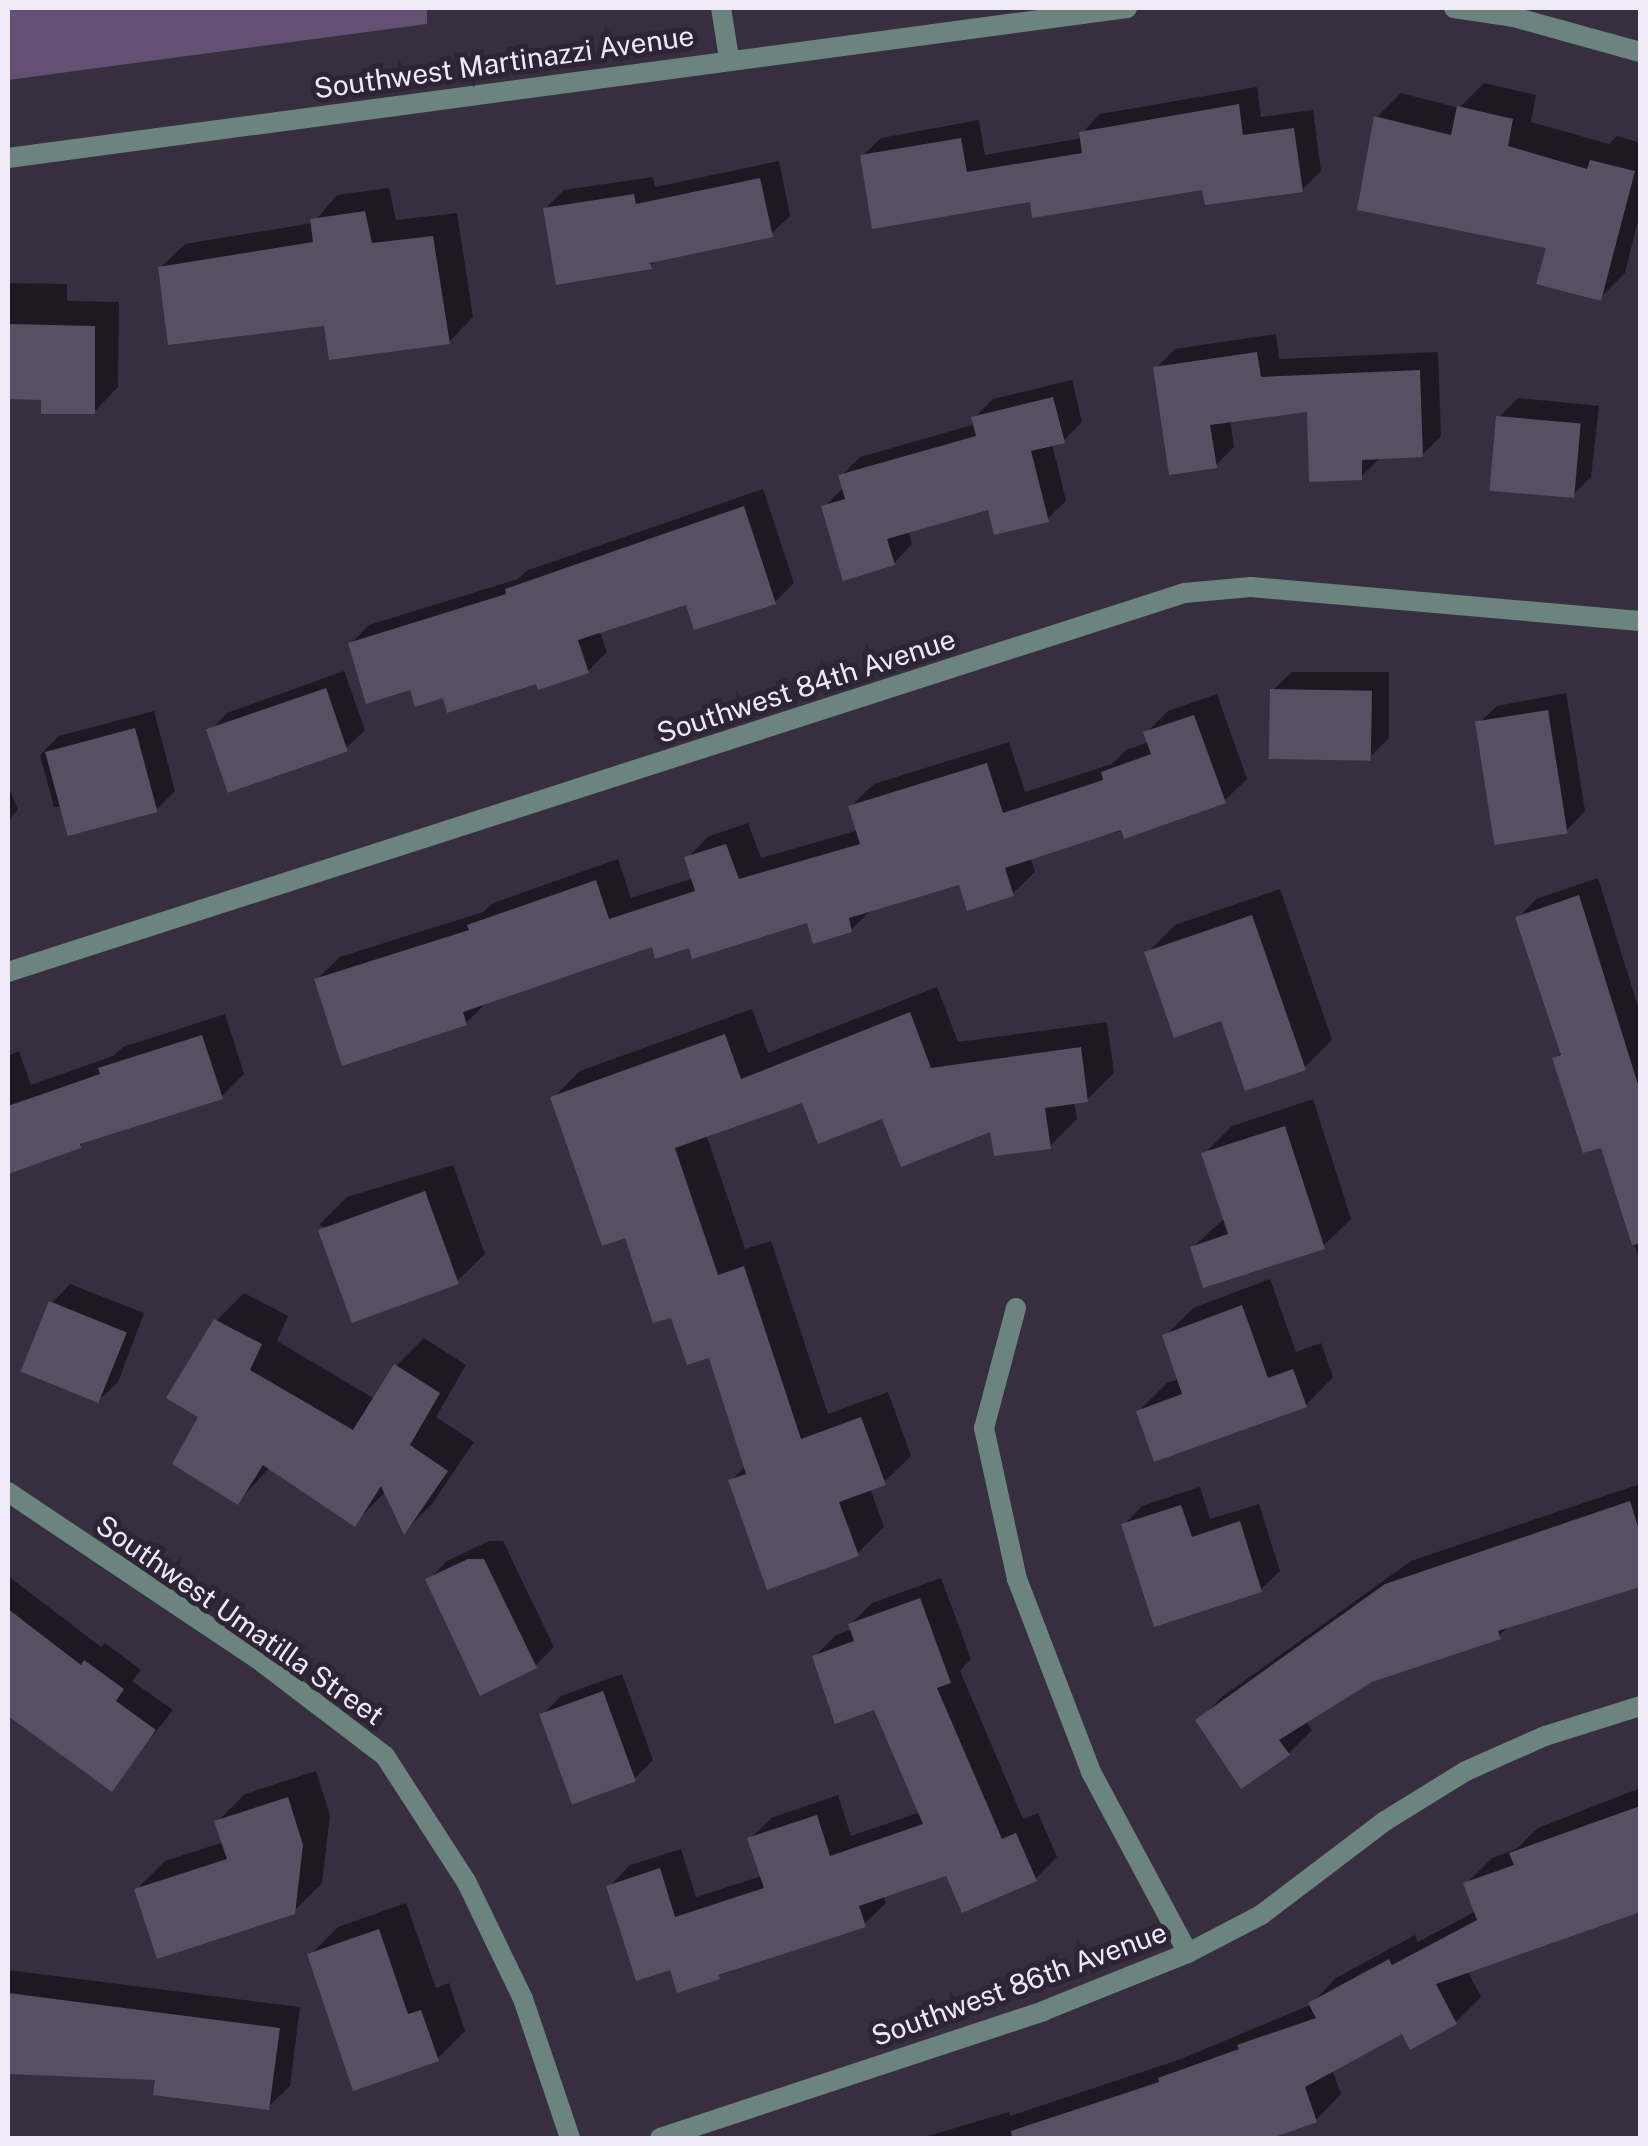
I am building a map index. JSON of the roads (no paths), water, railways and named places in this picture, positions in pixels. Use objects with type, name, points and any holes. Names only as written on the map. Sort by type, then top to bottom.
[{"type":"street","points":[[722,8],[728,58]]},
{"type":"street","name":"Southwest Martinazzi Avenue","points":[[8,158],[728,58],[1127,8]]},
{"type":"street","points":[[1454,8],[1514,17],[1640,52]]},
{"type":"street","name":"Southwest 84th Avenue","points":[[8,972],[1184,593],[1251,586],[1640,621]]},
{"type":"street","points":[[1016,1308],[984,1428],[1016,1579],[1090,1772],[1188,1953]]},
{"type":"street","name":"Southwest Umatilla Street","points":[[8,1492],[262,1663],[384,1756],[466,1881],[523,1999],[570,2138]]},
{"type":"street","name":"Southwest 86th Avenue","points":[[660,2138],[1043,2010],[1188,1953],[1261,1915],[1385,1821],[1466,1771],[1546,1736],[1640,1706]]}]
